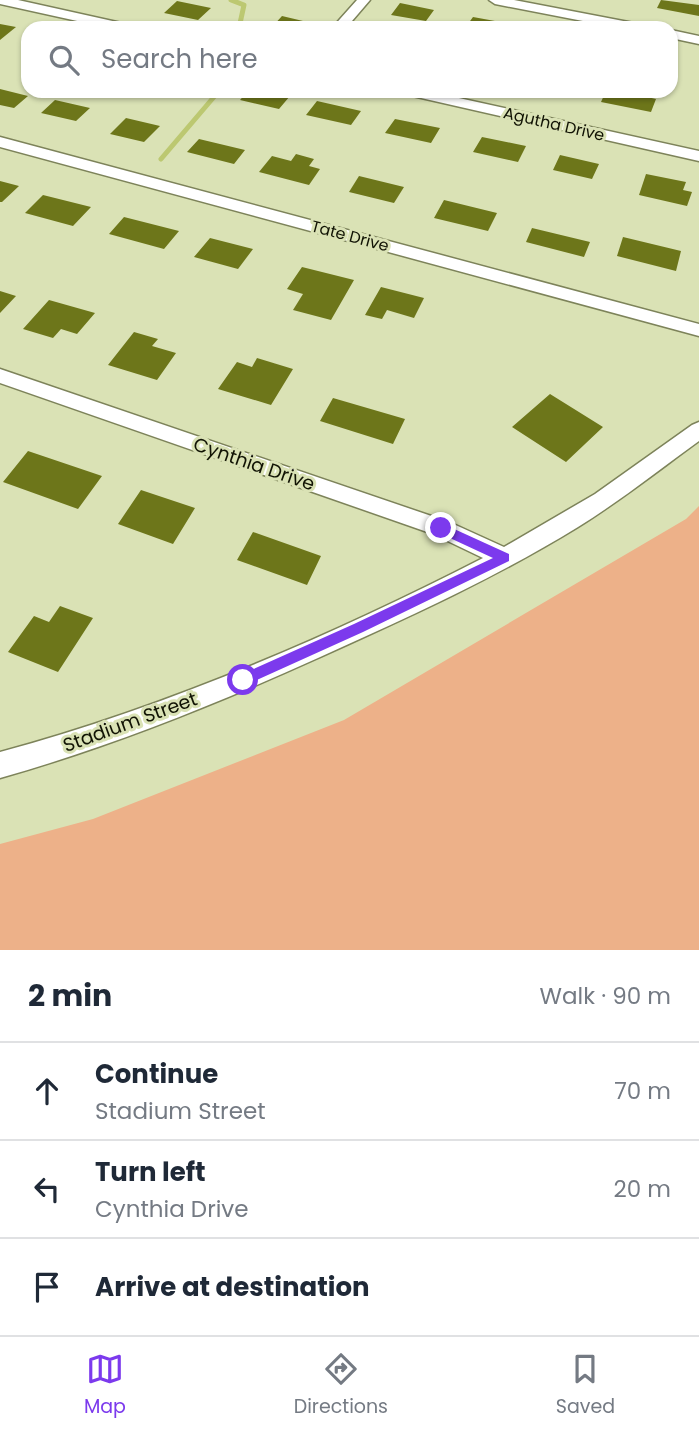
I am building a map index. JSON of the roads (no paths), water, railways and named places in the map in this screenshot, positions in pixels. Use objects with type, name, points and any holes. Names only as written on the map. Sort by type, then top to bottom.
[{"type":"street","points":[[1,0],[96,21]]},
{"type":"street","points":[[345,21],[364,0]]},
{"type":"street","points":[[495,0],[603,21]]},
{"type":"street","points":[[678,36],[699,40]]},
{"type":"street","name":"Agutha Drive","points":[[439,98],[699,156]]},
{"type":"street","name":"Tate Drive","points":[[0,142],[699,330]]},
{"type":"street","name":"Cynthia Drive","points":[[0,376],[441,528],[505,558]]},
{"type":"street","name":"Stadium Street","points":[[3,763],[130,725],[243,680],[359,628],[505,558],[570,520],[699,430]]},
{"type":"waterway","points":[[231,0],[244,5],[241,21]]},
{"type":"waterway","points":[[161,159],[213,98]]}]
